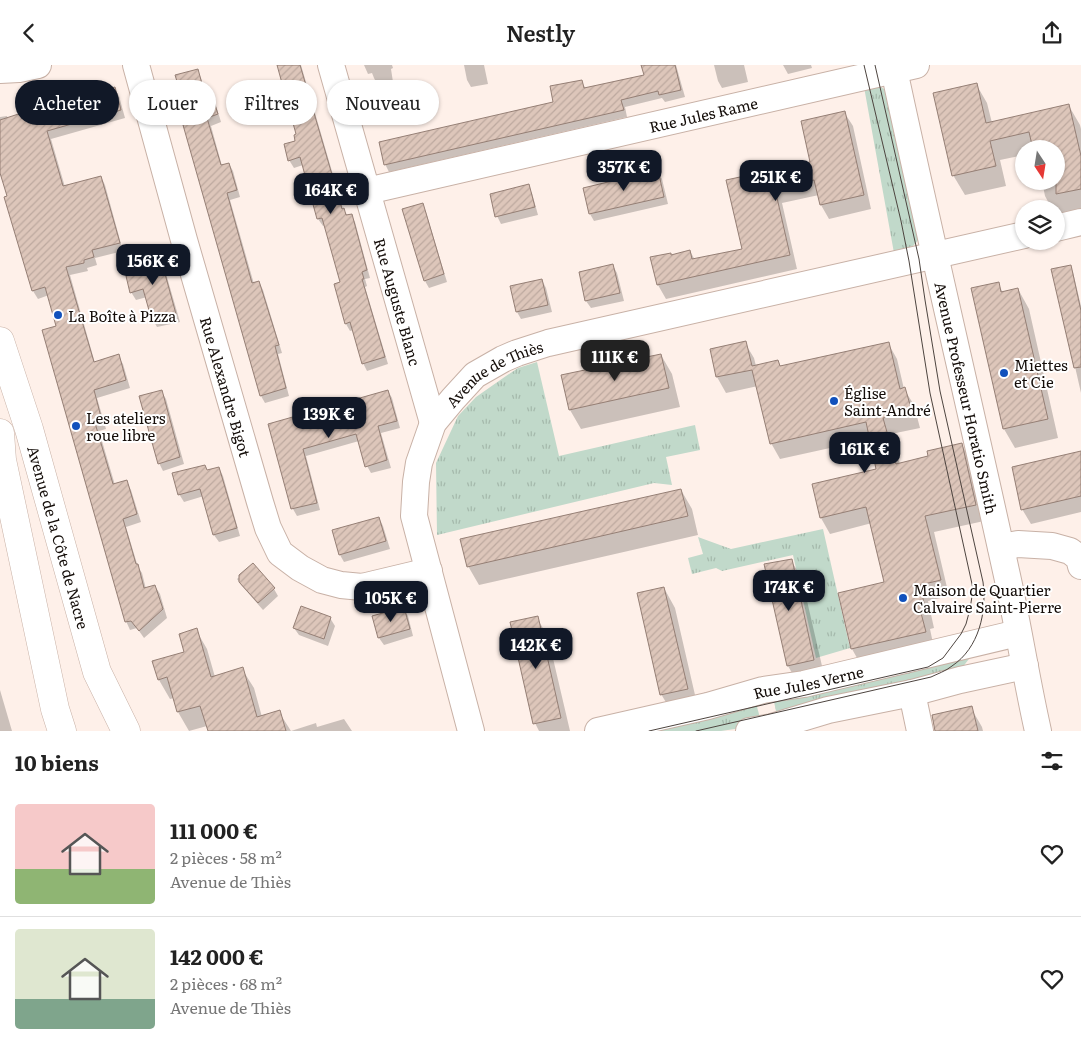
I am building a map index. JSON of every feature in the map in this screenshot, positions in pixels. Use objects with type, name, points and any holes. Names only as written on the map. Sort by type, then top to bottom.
[{"type":"main road","name":"Avenue de la Côte de Nacre","points":[[0,341],[28,429],[97,672],[126,731]]},
{"type":"main road","points":[[0,433],[1,461],[55,709],[62,731]]},
{"type":"street","points":[[0,70],[38,65]]},
{"type":"street","name":"Rue Alexandre Bigot","points":[[136,65],[184,240],[260,502],[268,528],[280,553],[300,568],[322,580],[341,585],[362,587],[429,571]]},
{"type":"street","name":"Rue Auguste Blanc","points":[[331,65],[433,423]]},
{"type":"street","name":"Rue Jules Rame","points":[[367,191],[901,67]]},
{"type":"street","name":"Avenue Professeur Horatio Smith","points":[[901,67],[934,255],[1000,547],[1038,731]]},
{"type":"street","points":[[1065,226],[1081,222]]},
{"type":"street","name":"Avenue de Thiès","points":[[471,731],[414,516],[419,463],[433,423],[452,399],[475,375],[503,359],[532,347],[1015,237]]},
{"type":"street","points":[[1000,547],[1018,544],[1052,546],[1070,551],[1079,558],[1081,566]]},
{"type":"street","name":"Rue Jules Verne","points":[[598,731],[708,706],[763,690],[804,684],[1018,633]]},
{"type":"street","points":[[749,731],[772,727],[828,710],[912,693],[1024,666]]},
{"type":"street","points":[[912,693],[920,731]]},
{"type":"green space","points":[[880,86],[884,89],[921,237],[913,246],[894,253],[864,87]]},
{"type":"green space","points":[[537,362],[559,456],[695,425],[700,450],[666,457],[672,485],[654,483],[437,535],[436,463],[458,416],[476,397],[506,376],[518,368]]},
{"type":"green space","points":[[823,529],[850,648],[816,658],[793,555],[722,571],[716,568],[692,574],[688,558],[703,554],[698,537],[731,549]]},
{"type":"green space","points":[[975,651],[962,668],[778,721],[772,692]]},
{"type":"green space","points":[[754,696],[762,725],[721,731],[616,731]]},
{"type":"building","points":[[277,65],[300,65],[304,80],[281,80]]},
{"type":"building","points":[[641,65],[675,65],[681,90],[659,95],[658,91],[621,100],[624,110],[384,165],[379,142],[553,102],[550,86],[582,80],[584,88],[644,75]]},
{"type":"building","points":[[198,69],[201,80],[177,80],[175,75]]},
{"type":"building","points":[[977,83],[986,123],[1069,104],[1081,156],[1081,189],[1056,194],[1056,190],[1065,190],[1065,140],[1031,140],[1029,132],[990,141],[996,166],[952,176],[933,93]]},
{"type":"building","points":[[845,111],[864,195],[820,205],[814,180],[775,189],[790,255],[657,285],[650,257],[671,253],[671,255],[690,250],[692,259],[742,249],[726,180],[810,162],[801,121]]},
{"type":"building","points":[[15,115],[15,125],[68,125],[47,131],[63,186],[101,176],[120,243],[92,250],[94,257],[84,260],[84,263],[66,267],[94,362],[119,354],[126,380],[94,390],[102,421],[95,423],[113,484],[127,480],[137,514],[123,519],[144,588],[155,585],[163,609],[139,631],[131,621],[125,622],[42,330],[56,326],[45,287],[32,291],[4,197],[7,196],[0,173],[0,120]]},
{"type":"building","points":[[317,123],[342,209],[344,208],[346,215],[352,214],[367,270],[362,272],[364,279],[362,279],[385,357],[362,364],[350,322],[345,324],[334,284],[340,282],[322,218],[317,219],[300,157],[288,161],[284,144],[295,141],[294,135],[296,134],[294,125],[317,125]]},
{"type":"building","points":[[183,125],[209,125],[221,165],[229,163],[237,190],[227,193],[252,283],[259,281],[279,345],[275,346],[286,388],[260,396]]},
{"type":"building","points":[[658,170],[664,197],[589,214],[583,188]]},
{"type":"building","points":[[529,184],[535,207],[495,217],[490,194]]},
{"type":"building","points":[[423,203],[444,274],[424,281],[402,209]]},
{"type":"building","points":[[159,252],[176,314],[152,321],[143,289],[130,293],[126,276],[138,272],[134,259]]},
{"type":"building","points":[[613,264],[620,293],[585,301],[579,272]]},
{"type":"building","points":[[1071,265],[1081,311],[1081,367],[1074,368],[1051,269]]},
{"type":"building","points":[[542,279],[548,305],[516,312],[510,286]]},
{"type":"building","points":[[999,282],[1001,292],[1018,288],[1048,419],[1003,429],[971,288]]},
{"type":"building","points":[[746,341],[752,366],[778,360],[780,366],[889,342],[900,389],[905,387],[912,412],[883,418],[896,464],[928,456],[927,451],[962,443],[976,505],[925,516],[941,580],[920,585],[926,612],[921,613],[926,632],[851,649],[838,593],[884,582],[866,507],[820,518],[812,484],[876,469],[866,422],[770,444],[752,370],[716,377],[710,349]]},
{"type":"building","points":[[661,354],[669,388],[569,410],[561,375]]},
{"type":"building","points":[[162,390],[180,457],[158,464],[139,396]]},
{"type":"building","points":[[388,390],[397,421],[378,426],[387,460],[365,467],[356,434],[303,449],[317,503],[291,509],[268,424]]},
{"type":"building","points":[[1081,451],[1081,496],[1021,510],[1012,467]]},
{"type":"building","points":[[205,465],[207,470],[219,467],[237,528],[213,535],[200,489],[178,495],[172,473]]},
{"type":"building","points":[[681,489],[688,516],[467,567],[460,539]]},
{"type":"building","points":[[379,517],[386,541],[339,555],[332,530]]},
{"type":"building","points":[[792,559],[814,660],[787,666],[764,564]]},
{"type":"building","points":[[253,563],[275,588],[258,603],[239,582],[239,575]]},
{"type":"building","points":[[664,587],[688,689],[660,695],[637,593]]},
{"type":"building","points":[[301,606],[331,617],[324,639],[293,628]]},
{"type":"building","points":[[404,607],[410,629],[378,638],[372,616]]},
{"type":"building","points":[[538,616],[561,718],[533,724],[510,622]]},
{"type":"building","points":[[197,628],[211,677],[243,667],[257,717],[280,710],[286,731],[208,731],[200,706],[177,712],[167,677],[158,680],[152,661],[184,652],[179,634]]},
{"type":"building","points":[[972,706],[978,731],[935,731],[932,715]]},
{"type":"tram line","points":[[649,731],[928,667],[943,658],[966,624],[973,590],[972,584],[930,393],[901,221],[864,65]]},
{"type":"tram line","points":[[696,731],[931,677],[947,669],[961,658],[969,649],[979,629],[984,605],[983,582],[940,391],[919,259],[875,65]]},
{"type":"place","name":"La Boîte à Pizza","points":[[58,315]]},
{"type":"place","name":"Miettes et Cie","points":[[1004,373]]},
{"type":"place","name":"Église Saint-André","points":[[834,401]]},
{"type":"place","name":"Les ateliers roue libre","points":[[76,426]]},
{"type":"place","name":"Maison de Quartier Calvaire Saint-Pierre","points":[[903,598]]}]
